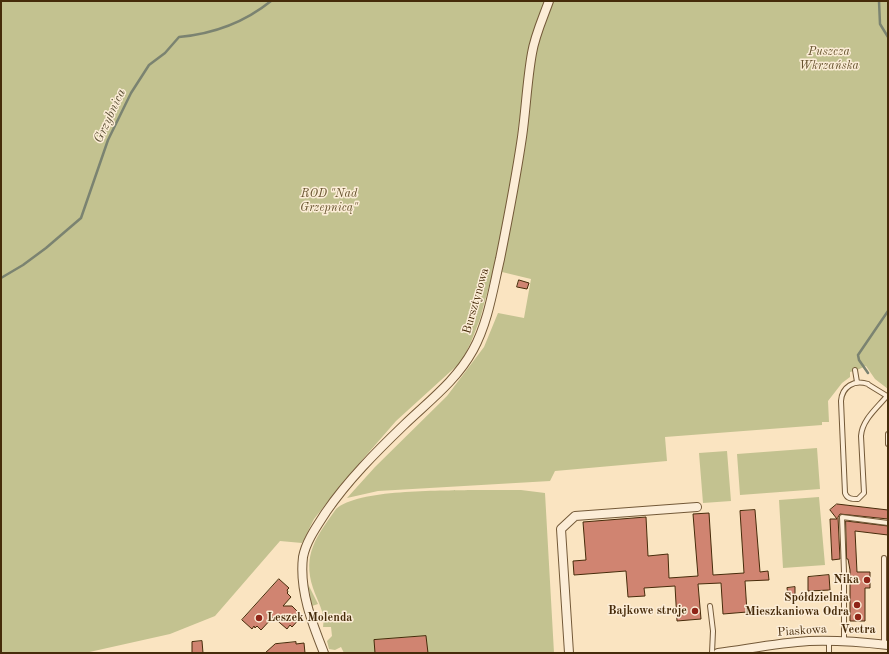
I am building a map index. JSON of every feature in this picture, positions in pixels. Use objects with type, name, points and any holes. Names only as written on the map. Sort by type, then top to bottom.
[{"type":"street","name":"Bursztynowa","points":[[324,653],[314,628],[306,598],[303,556],[306,545],[315,528],[351,480],[374,454],[452,381],[474,348],[488,313],[522,134],[532,51],[549,1]]},
{"type":"street","points":[[569,653],[561,529],[575,516],[697,507]]},
{"type":"street","name":"Piaskowa","points":[[718,653],[782,644],[829,640],[886,645]]},
{"type":"lane","points":[[855,370],[857,382]]},
{"type":"lane","points":[[857,382],[867,384],[888,397],[862,428],[861,438],[864,492],[860,498],[850,499],[845,492],[841,398],[847,387],[857,382]]},
{"type":"lane","points":[[888,434],[888,444]]},
{"type":"lane","points":[[844,641],[842,517],[888,523]]},
{"type":"lane","points":[[884,558],[886,645]]},
{"type":"lane","points":[[710,606],[713,631],[712,653]]},
{"type":"lane","points":[[829,640],[829,653]]},
{"type":"green space","points":[[1,1],[888,1],[888,389],[875,379],[866,366],[850,372],[850,377],[842,383],[828,401],[829,422],[822,422],[822,425],[665,437],[667,461],[555,471],[550,481],[378,491],[347,498],[375,467],[447,396],[484,347],[498,313],[524,318],[531,279],[502,272],[525,148],[534,66],[538,44],[546,19],[545,2],[528,50],[515,157],[507,205],[492,275],[480,319],[462,361],[396,421],[343,482],[314,519],[302,543],[280,541],[215,616],[170,634],[85,653],[1,653]]},
{"type":"green space","points":[[817,448],[820,489],[740,495],[737,454]]},
{"type":"green space","points":[[727,451],[731,501],[703,503],[699,453]]},
{"type":"green space","points":[[521,490],[545,493],[554,653],[344,653],[341,647],[335,650],[329,649],[327,641],[332,636],[331,627],[323,627],[324,622],[322,612],[313,588],[309,565],[310,555],[317,537],[336,509],[347,502],[380,494],[420,491]]},
{"type":"green space","points":[[819,497],[825,565],[783,568],[779,500]]},
{"type":"green space","points":[[308,584],[318,604],[312,606]]},
{"type":"building","points":[[519,280],[529,283],[527,289],[517,287]]},
{"type":"building","points":[[837,504],[888,510],[888,519],[840,514],[838,517],[840,559],[832,560],[830,519],[837,519],[830,510]]},
{"type":"building","points":[[755,510],[760,572],[768,571],[769,580],[745,581],[747,612],[723,614],[721,583],[698,584],[701,619],[677,621],[675,586],[644,588],[645,596],[628,597],[626,571],[574,575],[573,561],[586,560],[583,522],[646,517],[648,556],[668,554],[669,578],[698,576],[693,514],[709,513],[713,575],[744,573],[740,511]]},
{"type":"building","points":[[846,521],[888,526],[888,535],[855,531],[857,572],[870,572],[870,588],[865,588],[865,621],[850,621],[850,570],[847,559]]},
{"type":"building","points":[[829,575],[830,590],[808,591],[808,577]]},
{"type":"building","points":[[279,579],[289,588],[287,593],[291,597],[283,606],[292,606],[301,617],[292,627],[290,625],[287,629],[273,617],[261,630],[257,626],[255,628],[254,626],[252,629],[242,620]]},
{"type":"building","points":[[795,587],[795,594],[788,595],[787,588]]},
{"type":"building","points":[[426,636],[428,653],[375,653],[374,640]]},
{"type":"building","points":[[202,641],[203,653],[192,653],[192,642]]},
{"type":"building","points":[[296,642],[296,644],[304,643],[305,653],[265,653],[275,644]]},
{"type":"waterway","name":"Grzybnica","points":[[1,278],[23,265],[46,248],[81,218],[108,140],[131,93],[149,65],[165,53],[179,37],[204,33],[228,26],[250,15],[271,1]]},
{"type":"waterway","points":[[879,1],[880,24],[888,37]]},
{"type":"waterway","points":[[868,373],[859,360],[858,355],[888,311]]},
{"type":"place","name":"Nika","points":[[867,580]]},
{"type":"place","name":"Spółdzielnia Mieszkaniowa Odra","points":[[857,605]]},
{"type":"place","name":"Bajkowe stroje","points":[[695,611]]},
{"type":"place","name":"Vectra","points":[[858,617]]},
{"type":"place","name":"Leszek Molenda","points":[[259,618]]},
{"type":"park label","name":"Puszcza Wkrzańska","points":[[829,59]]},
{"type":"park label","name":"ROD \"Nad Grzepnicą\"","points":[[329,201]]}]
